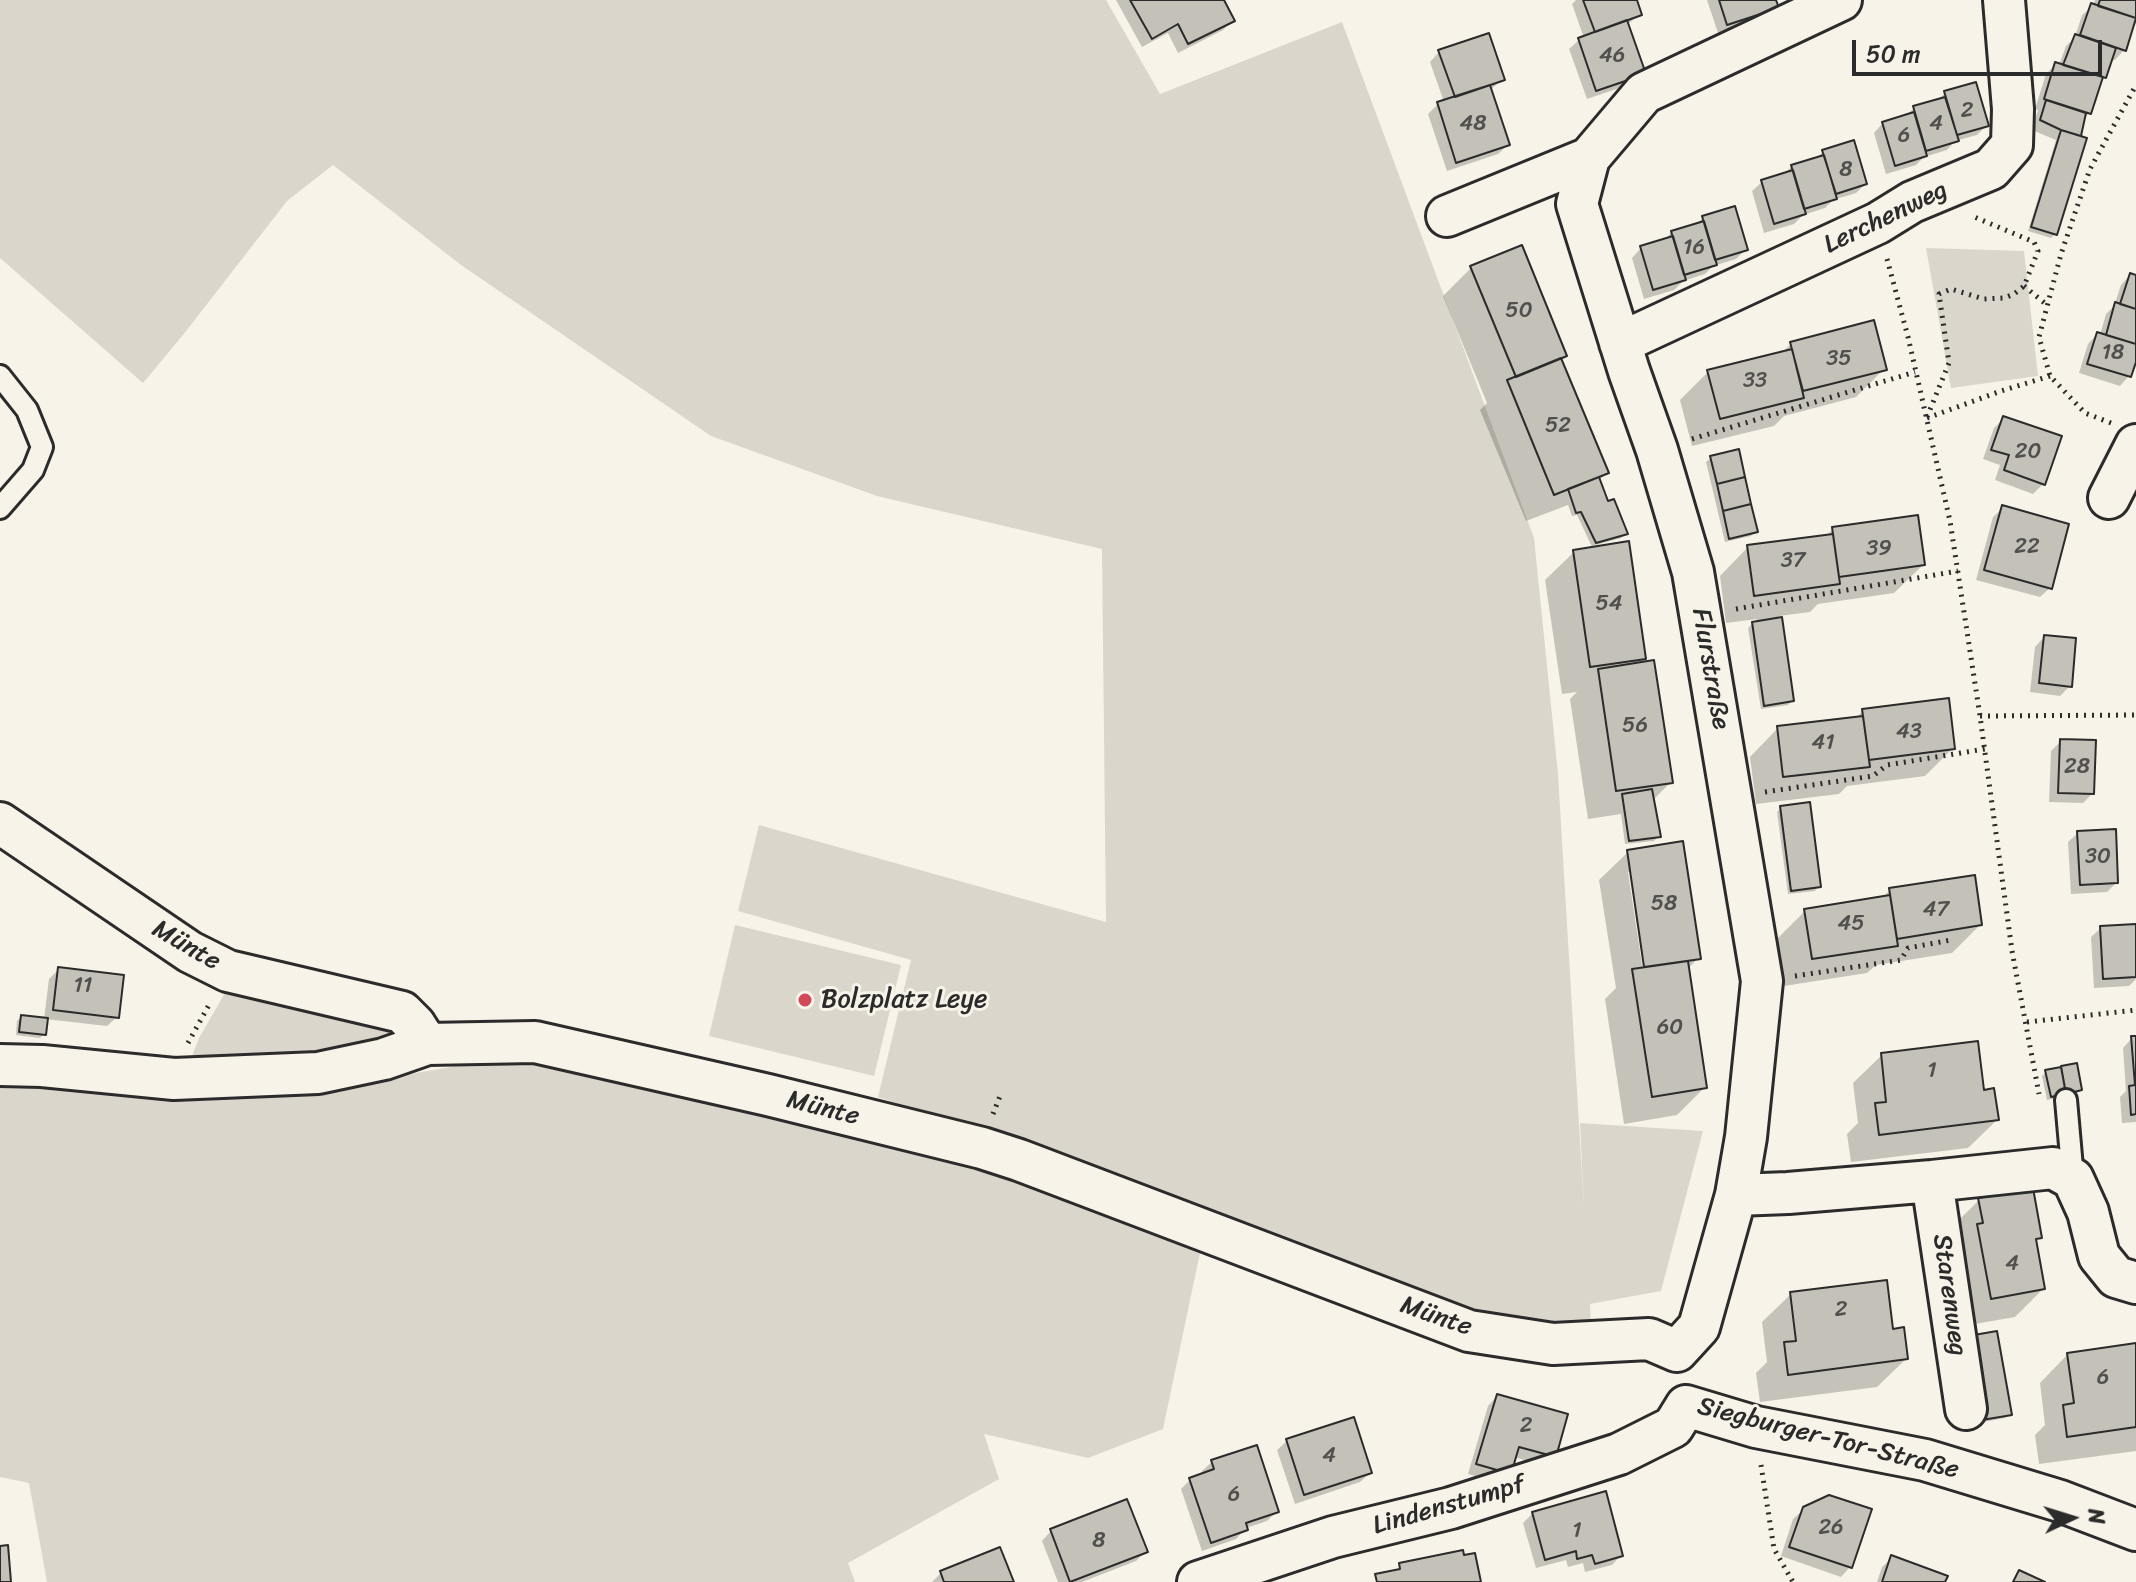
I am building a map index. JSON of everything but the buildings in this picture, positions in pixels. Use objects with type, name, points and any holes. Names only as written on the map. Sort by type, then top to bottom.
[{"type":"street","name":"Flurstraße","points":[[1736,1195],[1746,1137],[1762,981],[1693,572],[1577,204],[1589,158],[1644,93],[1841,0]]},
{"type":"street","name":"Lerchenweg","points":[[1620,343],[1878,223],[1912,202],[1991,169],[2012,145],[2013,109],[2004,0]]},
{"type":"street","name":"Flurstraße","points":[[1447,216],[1589,158]]},
{"type":"street","points":[[2109,498],[2130,437]]},
{"type":"street","name":"Münte","points":[[0,823],[173,941],[228,971],[402,1012],[427,1044],[535,1042],[876,1121],[1019,1160],[1469,1331],[1553,1344],[1649,1339],[1677,1351]]},
{"type":"street","points":[[0,1065],[174,1079],[318,1073],[384,1059],[427,1044]]},
{"type":"street","points":[[1677,1351],[1699,1327],[1736,1195],[1932,1181],[2053,1168],[2073,1179],[2088,1212],[2099,1256],[2116,1277],[2136,1283]]},
{"type":"street","name":"Starenweg","points":[[1932,1181],[1966,1409]]},
{"type":"street","name":"Siegburger-Tor-Straße","points":[[1677,1351],[1686,1406],[1756,1427],[1925,1460],[2060,1501],[2136,1530]]},
{"type":"street","name":"Lindenstumpf","points":[[1198,1582],[1333,1537],[1451,1508],[1619,1454],[1673,1427],[1686,1406]]},
{"type":"lane","points":[[0,376],[27,410],[42,447],[33,470],[0,508]]},
{"type":"lane","points":[[2066,1100],[2073,1179]]},
{"type":"path","points":[[2130,437],[2085,413],[2050,376],[2039,337],[2061,254],[2090,169],[2136,85]]},
{"type":"path","points":[[1926,418],[1949,363],[1939,294],[1951,289],[1984,299],[2014,294],[2024,286],[2038,251],[2034,242],[1966,214]]},
{"type":"path","points":[[1878,223],[1950,521],[2012,951],[2040,1098]]},
{"type":"path","points":[[2024,286],[2047,305]]},
{"type":"path","points":[[1657,450],[1915,372]]},
{"type":"path","points":[[1926,418],[2050,376]]},
{"type":"path","points":[[1700,615],[1958,571]]},
{"type":"path","points":[[1980,716],[2136,715]]},
{"type":"path","points":[[1732,797],[1873,776],[1887,765],[1985,749]]},
{"type":"path","points":[[1762,981],[1901,960],[1908,948],[1951,940]]},
{"type":"path","points":[[174,1079],[190,1036],[228,971]]},
{"type":"path","points":[[2027,1022],[2136,1010]]},
{"type":"path","points":[[1756,1427],[1774,1549],[1793,1582]]},
{"type":"shaded area","points":[[0,0],[1106,0],[1160,94],[1342,22],[1534,538],[1558,774],[1584,1208],[1580,1123],[1703,1131],[1661,1291],[1590,1304],[1591,1329],[1537,1330],[1407,1289],[1063,1155],[878,1097],[911,960],[738,911],[759,825],[1106,922],[1102,549],[877,496],[711,436],[461,265],[333,165],[287,201],[143,383],[0,258]]},
{"type":"shaded area","points":[[1926,248],[2024,251],[2038,376],[1951,388]]},
{"type":"shaded area","name":"Bolzplatz Leye","points":[[735,925],[901,965],[874,1076],[709,1036]]},
{"type":"shaded area","points":[[229,986],[385,1016],[390,1040],[344,1055],[188,1067],[199,1038]]},
{"type":"shaded area","points":[[492,1060],[564,1066],[991,1166],[1201,1248],[1163,1429],[1088,1458],[984,1434],[999,1479],[848,1563],[855,1582],[47,1582],[29,1483],[0,1477],[0,1079],[351,1084]]},
{"type":"place","name":"Bolzplatz Leye","points":[[805,1000]]}]
